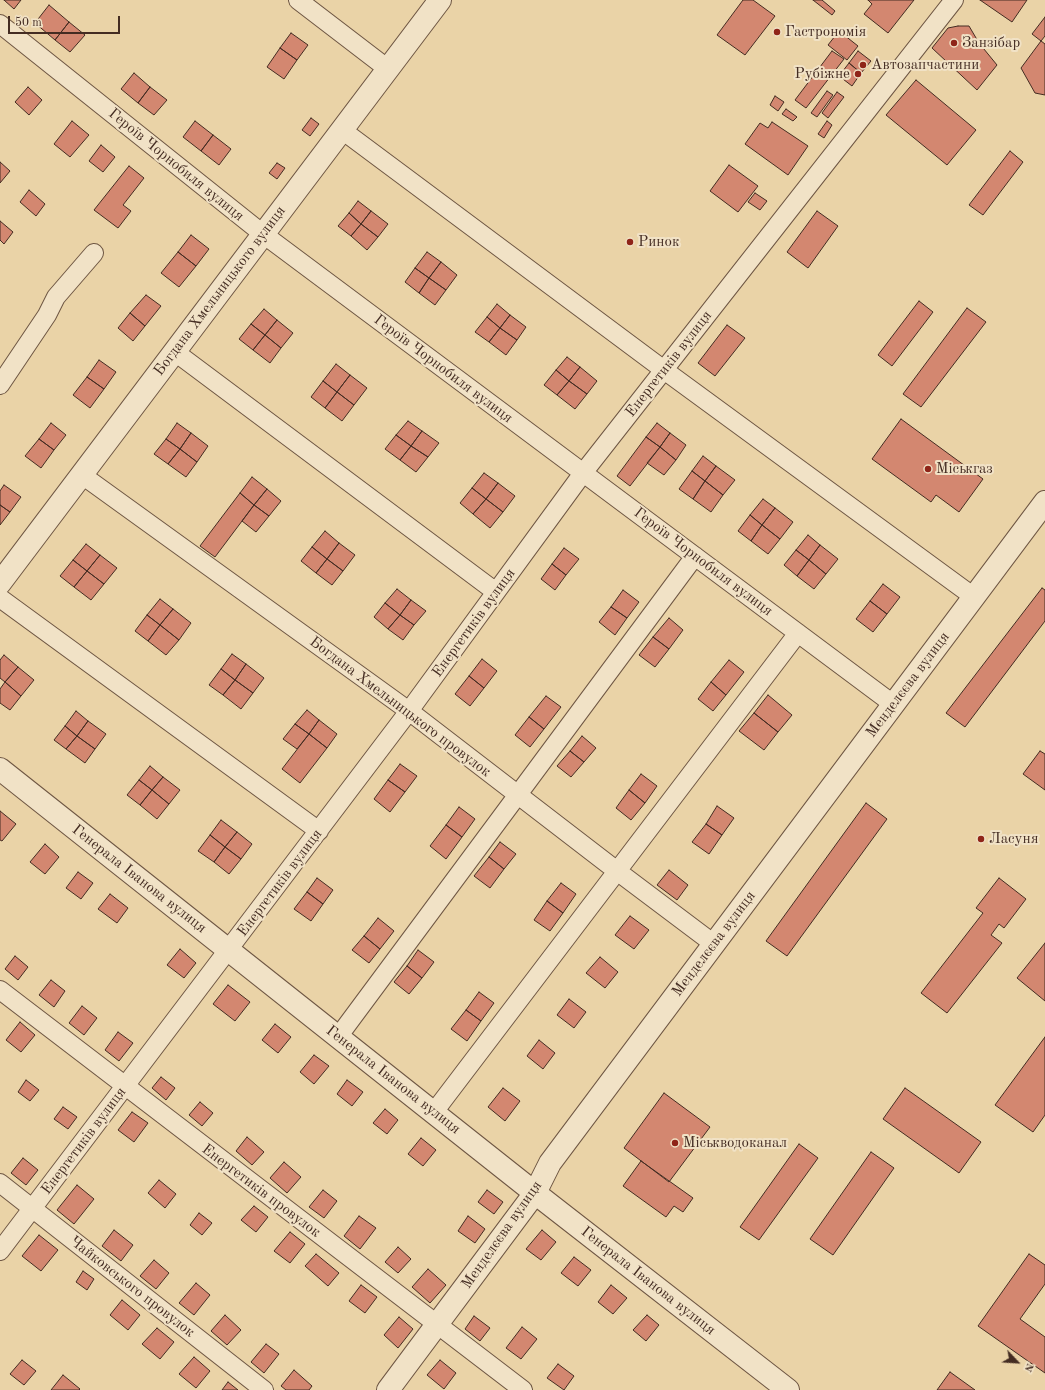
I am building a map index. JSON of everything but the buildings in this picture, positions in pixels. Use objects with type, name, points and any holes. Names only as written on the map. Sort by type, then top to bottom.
[{"type":"street","points":[[298,0],[388,68]]},
{"type":"street","name":"Богдана Хмельницького вулиця","points":[[0,583],[440,0]]},
{"type":"street","name":"Енергетиків вулиця","points":[[0,1251],[409,711],[583,473],[954,0]]},
{"type":"street","name":"Героїв Чорнобиля вулиця","points":[[0,24],[263,234],[894,704]]},
{"type":"street","points":[[342,130],[664,370],[974,597]]},
{"type":"street","points":[[0,385],[47,315],[56,297],[94,253]]},
{"type":"street","points":[[175,352],[496,592]]},
{"type":"street","name":"Богдана Хмельницького провулок","points":[[82,475],[409,711],[617,872],[714,944]]},
{"type":"street","name":"Менделєєва вулиця","points":[[388,1390],[535,1192],[550,1163],[1045,502]]},
{"type":"street","points":[[338,1037],[695,556]]},
{"type":"street","points":[[0,598],[319,831]]},
{"type":"street","points":[[434,1112],[798,633]]},
{"type":"street","name":"Генерала Іванова вулиця","points":[[0,769],[338,1037],[788,1390]]},
{"type":"street","name":"Енергетиків провулок","points":[[0,990],[436,1325],[523,1390]]},
{"type":"street","name":"Чайковського провулок","points":[[0,1184],[264,1390]]},
{"type":"place","name":"Гастрономія","points":[[777,32]]},
{"type":"place","name":"Занзібар","points":[[954,43]]},
{"type":"place","name":"Автозапчастини","points":[[863,65]]},
{"type":"place","name":"Рубіжне","points":[[858,74]]},
{"type":"place","name":"Ринок","points":[[630,242]]},
{"type":"place","name":"Міськгаз","points":[[928,469]]},
{"type":"place","name":"Ласуня","points":[[981,839]]},
{"type":"place","name":"Міськводоканал","points":[[675,1143]]}]
